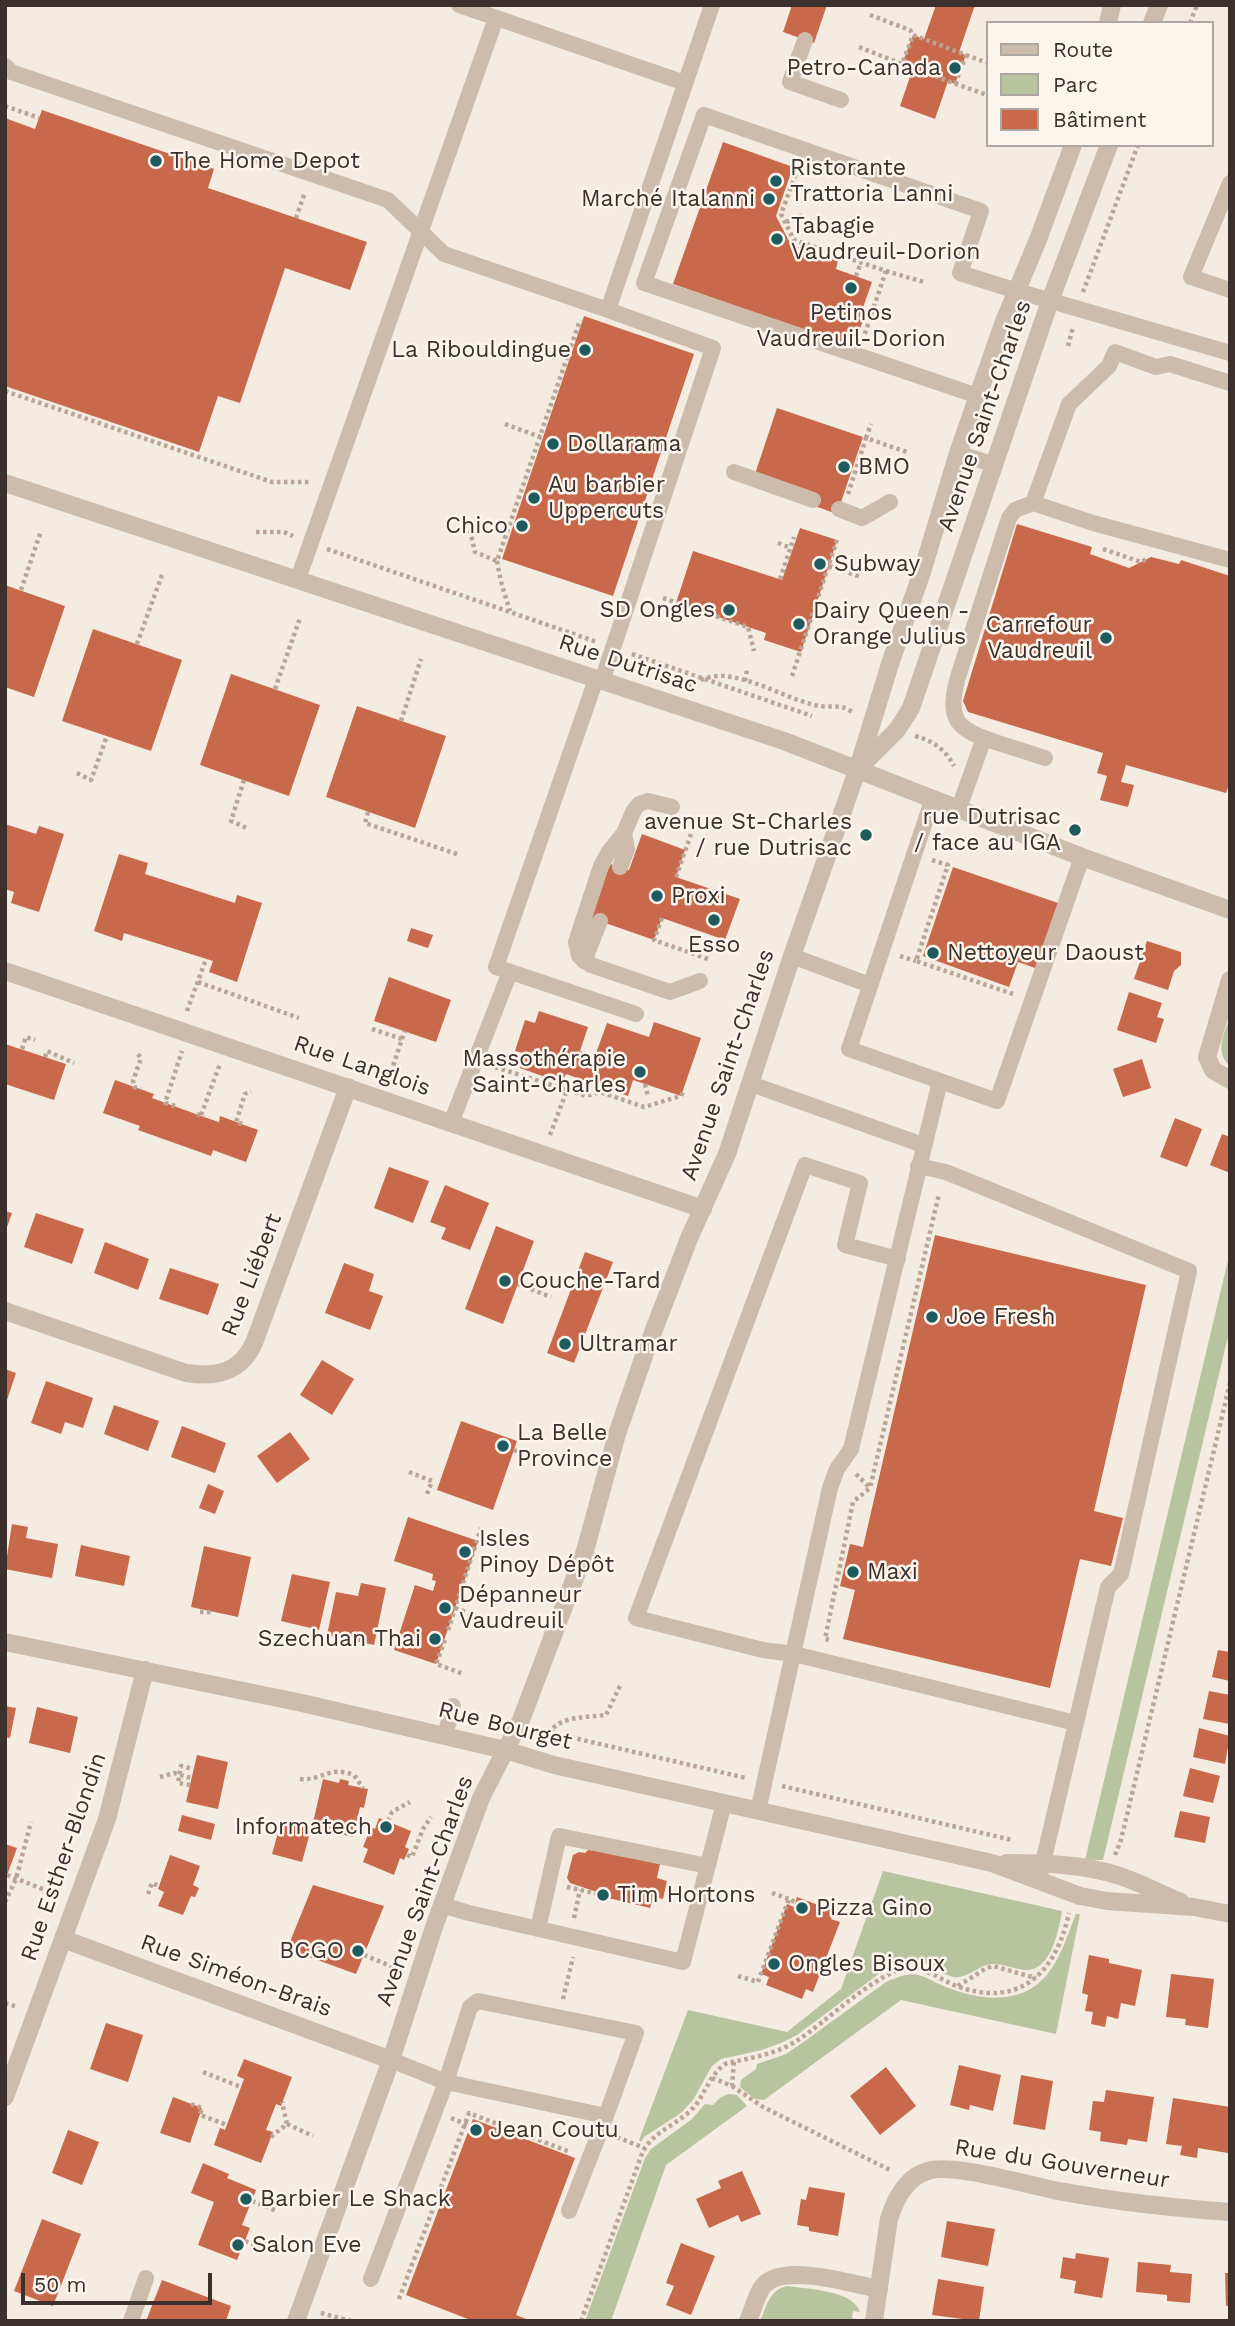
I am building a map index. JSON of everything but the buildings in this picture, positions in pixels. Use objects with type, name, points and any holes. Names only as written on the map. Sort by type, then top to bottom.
[{"type":"street","name":"Avenue Saint-Charles","points":[[296,2321],[391,2060],[442,1905],[481,1798],[521,1720],[592,1532],[617,1434],[645,1353],[690,1236],[722,1166],[858,768],[958,453],[1072,147]]},
{"type":"street","name":"Avenue Saint-Charles","points":[[858,768],[905,719],[1050,301],[1108,147]]},
{"type":"street","name":"Rue Dutrisac","points":[[5,483],[785,741],[1082,857],[1230,910]]},
{"type":"street","name":"Rue Langlois","points":[[5,971],[703,1209]]},
{"type":"street","points":[[1230,980],[1207,1057],[1213,1070],[1230,1080]]},
{"type":"street","name":"Rue Liébert","points":[[5,1311],[187,1373],[208,1376],[236,1367],[245,1359],[254,1343],[348,1087]]},
{"type":"street","name":"Rue Bourget","points":[[5,1642],[445,1735],[554,1765],[992,1863],[1076,1866],[1121,1876],[1194,1907]]},
{"type":"street","name":"Rue Esther-Blondin","points":[[5,2097],[112,1804],[145,1670]]},
{"type":"street","name":"Rue Bourget","points":[[1043,1864],[1073,1894],[1107,1901],[1194,1907],[1230,1914]]},
{"type":"street","name":"Rue Siméon-Brais","points":[[63,1939],[391,2060]]},
{"type":"street","name":"Rue du Gouverneur","points":[[874,2321],[894,2204],[908,2184],[927,2171],[949,2168],[1096,2197],[1230,2212]]},
{"type":"street","points":[[748,2321],[763,2286],[778,2275],[794,2274],[879,2289]]},
{"type":"lane","points":[[459,5],[685,83]]},
{"type":"lane","points":[[608,310],[712,5]]},
{"type":"lane","points":[[298,579],[496,18]]},
{"type":"lane","points":[[805,40],[790,82],[841,100]]},
{"type":"lane","points":[[5,66],[11,72],[388,200],[444,254],[713,348],[613,648],[599,680],[496,967],[636,1014]]},
{"type":"lane","points":[[978,396],[644,283],[704,116],[981,211],[961,273],[1017,292],[1230,353]]},
{"type":"lane","points":[[1230,183],[1191,277],[1230,290]]},
{"type":"lane","points":[[1033,503],[1069,404],[1109,366],[1115,352],[1156,366],[1170,364],[1230,383]]},
{"type":"lane","points":[[958,453],[995,465]]},
{"type":"lane","points":[[734,472],[813,500]]},
{"type":"lane","points":[[842,505],[862,517],[890,502]]},
{"type":"lane","points":[[1045,758],[970,734],[958,723],[953,704],[954,691],[1009,518],[1016,510],[1033,503],[1093,523],[1230,560]]},
{"type":"lane","points":[[959,808],[984,738]]},
{"type":"lane","points":[[933,798],[849,1049],[997,1101],[1082,857]]},
{"type":"lane","points":[[672,807],[648,801],[639,804],[634,810],[624,833],[601,866],[576,942],[579,956],[584,961],[670,992],[700,981]]},
{"type":"lane","points":[[620,867],[627,849],[624,833]]},
{"type":"lane","points":[[584,961],[600,921]]},
{"type":"lane","points":[[792,956],[870,985]]},
{"type":"lane","points":[[451,1123],[510,972]]},
{"type":"lane","points":[[758,1811],[832,1477],[851,1449],[940,1081]]},
{"type":"lane","points":[[751,1084],[923,1145]]},
{"type":"lane","points":[[898,1259],[845,1245],[860,1183],[805,1165],[636,1618],[1076,1723]]},
{"type":"lane","points":[[918,1166],[946,1172],[1189,1271],[1121,1574],[1108,1587],[1043,1864]]},
{"type":"lane","points":[[445,1735],[453,1706]]},
{"type":"lane","points":[[442,1905],[683,1962],[724,1803]]},
{"type":"lane","points":[[538,1929],[559,1836],[708,1866]]},
{"type":"lane","points":[[371,2279],[446,2082],[470,2007],[478,2001],[636,2032],[569,2211]]},
{"type":"lane","points":[[391,2060],[446,2082],[606,2116]]},
{"type":"lane","points":[[131,2321],[146,2278]]},
{"type":"path","points":[[870,15],[910,30],[913,35],[986,62]]},
{"type":"path","points":[[902,64],[913,35]]},
{"type":"path","points":[[859,47],[986,94]]},
{"type":"path","points":[[955,84],[966,55]]},
{"type":"path","points":[[5,106],[39,118]]},
{"type":"path","points":[[1088,278],[1137,147]]},
{"type":"path","points":[[799,165],[789,184],[781,214],[788,234],[794,240],[815,250],[924,282]]},
{"type":"path","points":[[296,218],[304,192]]},
{"type":"path","points":[[786,222],[803,215]]},
{"type":"path","points":[[856,276],[861,262]]},
{"type":"path","points":[[860,348],[886,271]]},
{"type":"path","points":[[511,612],[500,582],[497,561],[513,522],[581,316]]},
{"type":"path","points":[[5,391],[272,482],[332,482]]},
{"type":"path","points":[[505,424],[541,437]]},
{"type":"path","points":[[842,505],[871,424]]},
{"type":"path","points":[[866,438],[907,452]]},
{"type":"path","points":[[470,530],[475,552],[497,561]]},
{"type":"path","points":[[21,590],[41,531]]},
{"type":"path","name":"Rue Dutrisac","points":[[256,532],[284,532],[701,680],[812,716]]},
{"type":"path","points":[[779,579],[794,537]]},
{"type":"path","points":[[792,676],[837,540]]},
{"type":"path","points":[[778,543],[791,548]]},
{"type":"path","points":[[829,565],[861,577]]},
{"type":"path","points":[[138,644],[163,572]]},
{"type":"path","points":[[663,598],[748,627],[754,651]]},
{"type":"path","points":[[817,603],[848,614]]},
{"type":"path","points":[[275,689],[300,618]]},
{"type":"path","points":[[401,721],[421,659]]},
{"type":"path","points":[[745,681],[747,670]]},
{"type":"path","name":"Rue Dutrisac","points":[[701,680],[725,676],[816,706],[845,706],[853,713]]},
{"type":"path","points":[[77,772],[91,780],[107,736]]},
{"type":"path","points":[[917,737],[937,745],[950,758],[955,768]]},
{"type":"path","points":[[244,780],[231,821],[247,828]]},
{"type":"path","points":[[368,811],[365,823],[460,855]]},
{"type":"path","points":[[676,877],[697,817]]},
{"type":"path","points":[[948,865],[934,916],[916,961],[1021,996]]},
{"type":"path","points":[[662,918],[654,940],[708,959]]},
{"type":"path","points":[[187,1013],[206,959]]},
{"type":"path","points":[[198,982],[299,1018]]},
{"type":"path","points":[[372,1029],[402,1039]]},
{"type":"path","points":[[387,1082],[405,1031]]},
{"type":"path","points":[[22,1049],[26,1037],[35,1040]]},
{"type":"path","points":[[176,1106],[165,1103],[182,1050]]},
{"type":"path","points":[[46,1057],[47,1051],[74,1063]]},
{"type":"path","points":[[138,1054],[141,1058],[133,1081],[134,1087],[141,1089]]},
{"type":"path","points":[[201,1115],[220,1063]]},
{"type":"path","points":[[507,1072],[578,1094],[586,1096],[600,1092],[644,1107],[681,1096],[683,1092]]},
{"type":"path","points":[[578,1094],[582,1080]]},
{"type":"path","points":[[645,1084],[648,1096]]},
{"type":"path","points":[[550,1136],[567,1090]]},
{"type":"path","points":[[242,1124],[236,1122],[245,1094],[251,1091]]},
{"type":"path","points":[[835,1642],[825,1639],[842,1567],[853,1502],[870,1488],[914,1311],[939,1194]]},
{"type":"path","points":[[518,1284],[551,1297]]},
{"type":"path","points":[[1108,1863],[1121,1840],[1230,1383]]},
{"type":"path","points":[[514,1450],[531,1458]]},
{"type":"path","points":[[409,1472],[432,1481],[427,1494]]},
{"type":"path","points":[[448,1630],[481,1528]]},
{"type":"path","points":[[455,1608],[482,1618]]},
{"type":"path","points":[[200,1612],[214,1612]]},
{"type":"path","points":[[445,1640],[436,1664],[464,1674]]},
{"type":"path","name":"Rue Bourget","points":[[620,1686],[606,1715],[562,1722],[554,1725],[551,1731],[765,1782],[1043,1864]]},
{"type":"path","points":[[190,1785],[178,1783],[179,1774],[181,1766],[193,1769]]},
{"type":"path","points":[[300,1779],[310,1780],[337,1770],[354,1775],[363,1788]]},
{"type":"path","points":[[344,1780],[346,1772]]},
{"type":"path","points":[[160,1777],[174,1773],[191,1778]]},
{"type":"path","points":[[388,1821],[392,1811],[411,1802]]},
{"type":"path","points":[[407,1855],[412,1857],[431,1817]]},
{"type":"path","points":[[5,1902],[16,1879],[31,1822]]},
{"type":"path","points":[[7,1875],[62,1896]]},
{"type":"path","points":[[567,1875],[564,1887],[598,1894]]},
{"type":"path","points":[[148,1895],[152,1883],[159,1886]]},
{"type":"path","points":[[772,1893],[795,1902]]},
{"type":"path","points":[[738,1976],[758,1982],[789,1899]]},
{"type":"path","points":[[581,2321],[644,2148],[652,2138],[694,2108],[719,2067],[774,2052],[798,2041],[875,1983],[899,1970],[918,1968],[957,1986],[999,1993],[1023,1987],[1050,1964],[1061,1939],[1070,1907]]},
{"type":"path","points":[[364,1955],[398,1969]]},
{"type":"path","points":[[957,1986],[993,1966],[1036,1978]]},
{"type":"path","points":[[566,1987],[568,1977]]},
{"type":"path","points":[[5,2003],[19,2008]]},
{"type":"path","points":[[732,2086],[734,2062]]},
{"type":"path","points":[[203,2072],[241,2087]]},
{"type":"path","points":[[712,2078],[732,2086],[757,2104],[895,2172]]},
{"type":"path","points":[[282,2102],[287,2124]]},
{"type":"path","points":[[191,2104],[202,2108],[200,2115],[227,2125]]},
{"type":"path","points":[[399,2299],[468,2125],[469,2113],[574,2154]]},
{"type":"path","points":[[287,2124],[313,2136]]},
{"type":"path","points":[[271,2137],[287,2124]]},
{"type":"path","points":[[633,2143],[644,2148]]},
{"type":"path","points":[[252,2201],[277,2211]]},
{"type":"path","points":[[245,2241],[264,2249]]},
{"type":"path","points":[[320,2313],[351,2321]]},
{"type":"green space","points":[[1230,1017],[1230,1066],[1221,1049]]},
{"type":"green space","points":[[1230,1252],[1230,1328],[1103,1860],[1085,1860]]},
{"type":"green space","points":[[883,1871],[1062,1911],[1052,1948],[1034,1969],[993,1964],[953,1977],[919,1960],[888,1967],[797,2035],[762,2050],[721,2059],[712,2066],[693,2100],[681,2113],[644,2137],[641,2142],[639,2140],[688,2010],[787,2032],[841,1989]]},
{"type":"green space","points":[[1076,1914],[1080,1914],[1056,2034],[901,2000],[764,2100],[755,2099],[740,2087],[741,2080],[756,2069],[757,2064],[786,2054],[886,1982],[905,1975],[923,1976],[959,1992],[987,1997],[1015,1995],[1027,1991],[1039,1983],[1054,1965]]},
{"type":"green space","points":[[729,2094],[737,2095],[747,2106],[666,2165],[611,2321],[585,2321],[645,2158],[651,2149],[692,2119],[705,2104],[713,2105]]},
{"type":"green space","points":[[787,2286],[828,2292],[848,2299],[860,2312],[853,2311],[852,2318],[859,2321],[760,2321],[772,2295]]},
{"type":"place","name":"Petro-Canada","points":[[955,68]]},
{"type":"place","name":"The Home Depot","points":[[156,161]]},
{"type":"place","name":"Ristorante Trattoria Lanni","points":[[776,181]]},
{"type":"place","name":"Marché Italanni","points":[[769,199]]},
{"type":"place","name":"Tabagie Vaudreuil-Dorion","points":[[777,239]]},
{"type":"place","name":"Petinos Vaudreuil-Dorion","points":[[851,288]]},
{"type":"place","name":"La Ribouldingue","points":[[585,350]]},
{"type":"place","name":"Dollarama","points":[[553,444]]},
{"type":"place","name":"BMO","points":[[844,467]]},
{"type":"place","name":"Au barbier Uppercuts","points":[[534,498]]},
{"type":"place","name":"Chico","points":[[522,526]]},
{"type":"place","name":"Subway","points":[[820,564]]},
{"type":"place","name":"SD Ongles","points":[[729,610]]},
{"type":"place","name":"Dairy Queen - Orange Julius","points":[[799,624]]},
{"type":"place","name":"Carrefour Vaudreuil","points":[[1106,638]]},
{"type":"place","name":"rue Dutrisac / face au IGA","points":[[1075,830]]},
{"type":"place","name":"avenue St-Charles / rue Dutrisac","points":[[866,835]]},
{"type":"place","name":"Proxi","points":[[657,896]]},
{"type":"place","name":"Esso","points":[[714,920]]},
{"type":"place","name":"Nettoyeur Daoust","points":[[933,953]]},
{"type":"place","name":"Massothérapie Saint-Charles","points":[[640,1072]]},
{"type":"place","name":"Couche-Tard","points":[[505,1281]]},
{"type":"place","name":"Joe Fresh","points":[[932,1317]]},
{"type":"place","name":"Ultramar","points":[[565,1344]]},
{"type":"place","name":"La Belle Province","points":[[503,1446]]},
{"type":"place","name":"Isles Pinoy Dépôt","points":[[465,1552]]},
{"type":"place","name":"Maxi","points":[[853,1572]]},
{"type":"place","name":"Dépanneur Vaudreuil","points":[[445,1608]]},
{"type":"place","name":"Szechuan Thai","points":[[435,1639]]},
{"type":"place","name":"Informatech","points":[[386,1827]]},
{"type":"place","name":"Tim Hortons","points":[[603,1895]]},
{"type":"place","name":"Pizza Gino","points":[[802,1908]]},
{"type":"place","name":"BCGO","points":[[358,1951]]},
{"type":"place","name":"Ongles Bisoux","points":[[774,1964]]},
{"type":"place","name":"Jean Coutu","points":[[476,2130]]},
{"type":"place","name":"Barbier Le Shack","points":[[246,2199]]},
{"type":"place","name":"Salon Eve","points":[[238,2245]]}]
